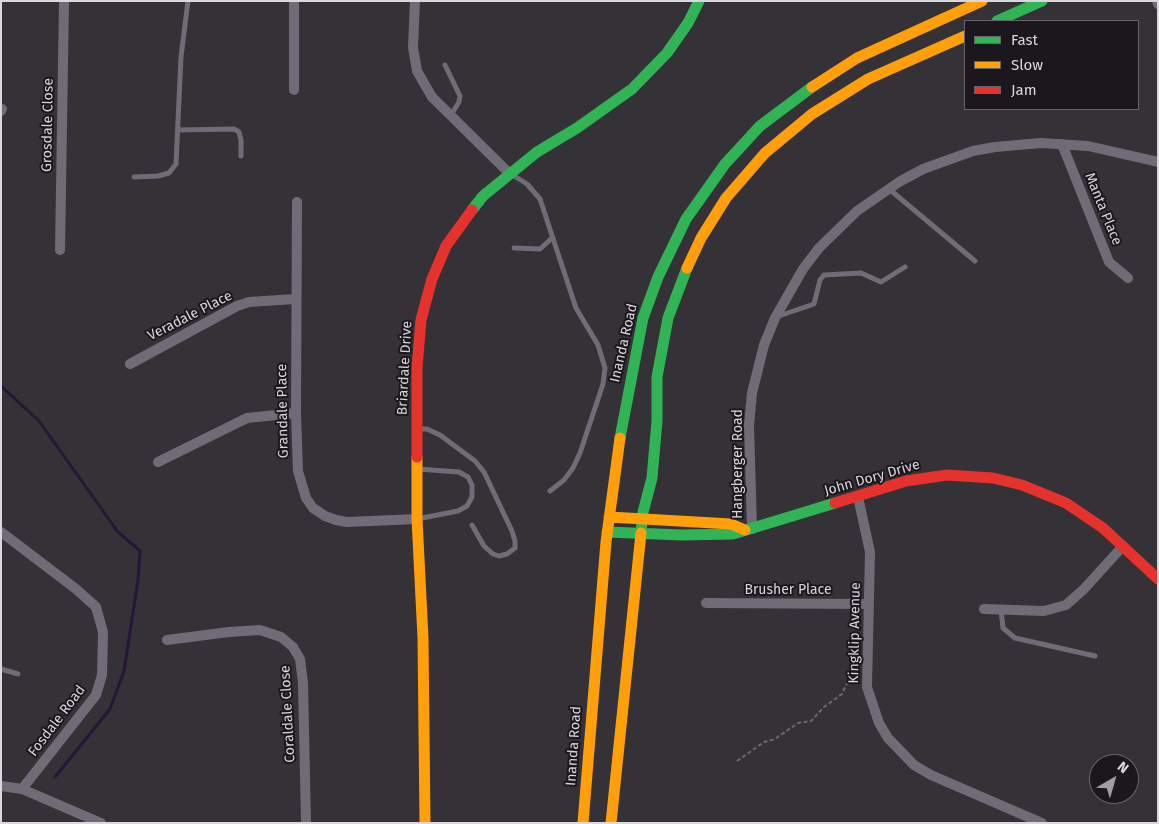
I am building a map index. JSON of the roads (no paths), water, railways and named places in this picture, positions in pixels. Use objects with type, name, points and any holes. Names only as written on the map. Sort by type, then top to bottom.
[{"type":"street","name":"Grosdale Close","points":[[60,250],[64,1]]},
{"type":"street","points":[[294,1],[294,90]]},
{"type":"street","points":[[414,1],[413,47],[417,71],[432,97],[509,173]]},
{"type":"street","name":"Briardale Drive","points":[[425,823],[423,638],[417,519],[417,368],[421,320],[432,279],[446,246],[483,196],[509,173],[632,89],[667,53],[688,22],[699,1]]},
{"type":"street","name":"Inanda Road","points":[[583,823],[607,532],[622,424],[643,318],[658,277],[686,219],[725,164],[760,126],[803,93],[857,58],[982,1]]},
{"type":"street","points":[[999,20],[1042,1]]},
{"type":"street","points":[[611,823],[643,518],[652,478],[657,421],[657,377],[668,318],[677,290],[701,238],[726,198],[765,153],[812,114],[868,79],[964,36]]},
{"type":"street","name":"Hangberger Road","points":[[749,529],[749,425],[752,393],[764,346],[776,318],[803,269],[819,248],[857,211],[888,189],[923,169],[973,151],[1019,144],[1062,144],[1088,146],[1158,162]]},
{"type":"street","name":"Manta Place","points":[[1062,144],[1110,262],[1128,278]]},
{"type":"street","name":"Grandale Place","points":[[297,202],[295,300],[296,413],[298,472],[306,498],[313,508],[325,516],[347,522],[417,519]]},
{"type":"street","name":"Veradale Place","points":[[130,364],[238,306],[249,302],[295,300]]},
{"type":"street","points":[[158,462],[247,418],[296,413]]},
{"type":"street","name":"John Dory Drive","points":[[607,532],[733,534],[906,481],[929,477],[970,476],[993,478],[1036,490],[1066,503],[1085,514],[1158,579]]},
{"type":"street","name":"Kingklip Avenue","points":[[858,496],[868,536],[867,687],[879,723],[895,746],[914,765],[931,775],[1040,822]]},
{"type":"street","points":[[609,517],[731,524],[749,529]]},
{"type":"street","name":"Fosdale Road","points":[[1,532],[76,589],[96,607],[102,632],[102,675],[96,695],[22,789]]},
{"type":"street","points":[[984,610],[1044,611],[1066,605],[1084,589],[1123,546]]},
{"type":"street","name":"Brusher Place","points":[[706,603],[869,604]]},
{"type":"street","name":"Coraldale Close","points":[[166,640],[260,630],[281,637],[293,647],[300,659],[303,683],[306,823]]},
{"type":"street","points":[[1,786],[22,789],[101,823]]},
{"type":"lane","points":[[134,177],[158,176],[168,172],[176,164],[181,57],[188,1]]},
{"type":"lane","points":[[445,65],[460,96],[459,102],[451,115]]},
{"type":"lane","points":[[179,130],[234,129],[239,132],[241,156]]},
{"type":"lane","points":[[509,173],[528,184],[538,195],[576,308],[598,345],[605,368],[603,384],[580,453],[569,474],[550,491]]},
{"type":"lane","points":[[888,189],[975,261]]},
{"type":"lane","points":[[514,248],[540,249],[552,238]]},
{"type":"lane","points":[[776,318],[814,304],[820,280],[824,275],[861,273],[881,282],[905,267]]},
{"type":"lane","points":[[417,429],[428,429],[440,435],[476,461],[484,472],[512,531],[515,548],[507,554],[493,554],[484,546],[472,525]]},
{"type":"lane","points":[[417,470],[459,472],[468,478],[472,485],[472,497],[467,506],[458,511],[417,519]]},
{"type":"lane","points":[[1001,610],[1003,628],[1016,638],[1095,656]]},
{"type":"lane","points":[[1,669],[18,674]]},
{"type":"waterway","points":[[1,386],[39,421],[118,532],[140,551],[138,580],[124,671],[110,709],[55,777]]}]
